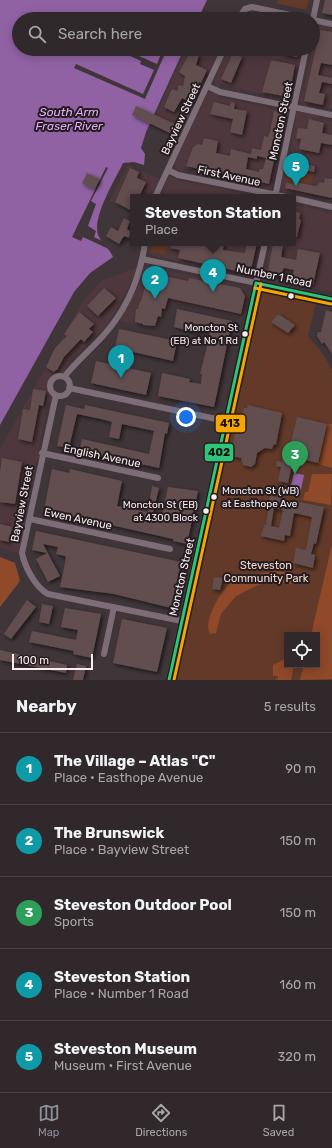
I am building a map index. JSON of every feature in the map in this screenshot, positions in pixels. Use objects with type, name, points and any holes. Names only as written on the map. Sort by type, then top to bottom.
[{"type":"street","points":[[314,12],[317,0]]},
{"type":"street","points":[[242,12],[245,8],[252,7],[276,12]]},
{"type":"street","points":[[320,21],[332,24]]},
{"type":"street","name":"Bayview Street","points":[[156,194],[221,56]]},
{"type":"street","name":"Moncton Street","points":[[275,194],[305,56]]},
{"type":"street","points":[[207,86],[220,92],[332,115]]},
{"type":"street","name":"First Avenue","points":[[168,170],[178,175],[266,194]]},
{"type":"street","points":[[296,199],[332,207]]},
{"type":"street","points":[[64,377],[69,383],[69,388],[64,395],[56,395],[51,391],[51,382],[55,378],[64,377],[75,363],[104,334],[122,311],[136,279],[144,246]]},
{"type":"street","name":"Moncton Street","points":[[169,680],[264,246]]},
{"type":"street","name":"Number 1 Road","points":[[142,259],[332,299]]},
{"type":"street","points":[[69,388],[226,421]]},
{"type":"street","name":"Bayview Street","points":[[56,395],[42,453],[22,553],[36,583],[43,591],[182,621]]},
{"type":"street","name":"English Avenue","points":[[42,453],[158,478]]},
{"type":"street","name":"Ewen Avenue","points":[[30,519],[170,549]]},
{"type":"street","points":[[104,654],[114,607]]},
{"type":"shaded area","points":[[320,25],[332,29],[332,109],[308,103],[307,107],[305,107],[299,100],[302,95],[311,56],[320,56]]},
{"type":"shaded area","points":[[183,56],[217,56],[179,137],[152,124],[136,106],[156,114]]},
{"type":"shaded area","points":[[225,56],[301,56],[299,67],[296,69],[291,93],[292,98],[290,101],[283,102],[280,97],[272,96],[271,99],[268,95],[239,89],[239,93],[236,88],[220,84],[219,89],[216,87],[214,81]]},
{"type":"shaded area","points":[[213,92],[217,94],[217,97],[277,110],[282,107],[289,112],[281,143],[280,154],[278,157],[273,182],[274,184],[271,189],[265,190],[263,185],[185,168],[182,172],[176,169],[175,163],[206,96]]},
{"type":"shaded area","points":[[303,111],[320,116],[319,119],[332,122],[332,201],[328,203],[327,202],[330,199],[306,194],[301,198],[303,194],[292,192],[287,194],[283,193],[280,188],[285,164],[290,155],[293,153],[291,149],[296,116],[297,113]]},
{"type":"shaded area","points":[[128,165],[160,179],[152,194],[130,194],[130,210],[110,201]]},
{"type":"shaded area","points":[[172,177],[179,180],[242,194],[163,194],[167,180]]},
{"type":"shaded area","points":[[304,203],[308,208],[332,213],[332,292],[279,281],[274,283],[268,281],[265,276],[270,246],[296,246],[296,206],[305,208]]},
{"type":"shaded area","points":[[148,246],[259,246],[254,265],[255,271],[249,275],[153,256],[148,252]]},
{"type":"shaded area","points":[[150,265],[159,269],[244,287],[248,294],[244,318],[171,302],[156,329],[120,321],[141,280],[143,268]]},
{"type":"shaded area","points":[[138,267],[107,326],[72,358],[63,374],[56,375],[50,381],[51,399],[47,407],[40,440],[39,458],[35,464],[19,553],[0,547],[0,449],[84,299],[103,280]]},
{"type":"shaded area","points":[[327,424],[332,424],[332,468],[318,464]]},
{"type":"shaded area","points":[[312,474],[332,474],[331,505],[303,500],[305,492],[308,492]]},
{"type":"shaded area","points":[[332,544],[332,679],[300,680],[303,668],[320,668],[320,632],[312,632]]},
{"type":"shaded area","points":[[0,557],[15,563],[20,581],[0,607]]},
{"type":"shaded area","points":[[277,571],[290,573],[294,576],[292,584],[276,581],[258,585],[236,596],[221,614],[216,633],[210,634],[208,629],[214,605],[229,585],[244,577]]},
{"type":"shaded area","points":[[284,660],[284,668],[293,668],[291,680],[275,680],[278,679],[278,676],[273,676],[273,665]]},
{"type":"green space","points":[[277,0],[309,0],[306,10],[276,3]]},
{"type":"green space","points":[[289,167],[314,172],[309,194],[285,188]]},
{"type":"green space","points":[[151,246],[167,246],[165,255],[151,252]]},
{"type":"green space","name":"Steveston Community Park","points":[[267,292],[316,302],[308,336],[323,354],[332,370],[332,680],[176,680],[233,408],[235,405],[259,297],[262,293]]},
{"type":"water","name":"South Arm Fraser River","points":[[0,0],[207,0],[201,12],[12,12],[12,56],[181,56],[146,132],[141,148],[145,154],[144,165],[134,162],[123,163],[101,211],[97,230],[99,237],[113,257],[90,273],[74,292],[0,425]]},
{"type":"water","points":[[294,473],[304,475],[300,495],[289,493]]},
{"type":"pier","points":[[130,56],[139,56],[157,64],[160,56],[164,56],[145,99],[74,68],[76,64],[143,94],[154,70],[140,64],[141,61]]},
{"type":"pier","points":[[106,167],[108,168],[91,201],[96,204],[88,226],[96,231],[94,237],[108,244],[113,251],[83,237],[81,241],[72,237]]},
{"type":"building","points":[[325,0],[332,0],[332,15],[322,13]]},
{"type":"building","points":[[320,30],[332,32],[332,65],[321,63],[318,75],[332,78],[332,84],[322,82],[319,93],[325,94],[323,105],[304,101],[314,56],[320,56]]},
{"type":"building","points":[[188,56],[199,56],[196,65],[207,70],[201,83],[199,82],[197,96],[193,104],[182,98],[174,112],[164,107],[172,89],[177,91],[179,85],[183,86],[185,76],[179,72]]},
{"type":"building","points":[[232,56],[242,57],[231,83],[221,79]]},
{"type":"building","points":[[271,60],[295,65],[289,97],[262,92]]},
{"type":"building","points":[[214,102],[230,106],[231,102],[235,103],[234,109],[247,111],[242,135],[230,132],[233,119],[210,114]]},
{"type":"building","points":[[136,106],[177,125],[174,132],[171,131],[170,133],[132,115]]},
{"type":"building","points":[[274,111],[284,113],[269,184],[186,166],[193,147],[198,144],[202,145],[204,138],[218,141],[216,153],[230,156],[231,149],[251,154],[252,148],[261,150],[264,136],[268,137]],"holes":[[[257,156],[266,158],[263,169],[260,169],[259,172],[246,169],[248,157],[257,159]]]},
{"type":"building","points":[[309,119],[324,123],[322,133],[332,135],[332,145],[321,143],[319,153],[299,149],[301,139],[296,138],[298,128],[307,129]]},
{"type":"building","points":[[292,156],[304,159],[303,164],[315,166],[314,172],[289,167]]},
{"type":"building","points":[[130,168],[139,172],[137,178],[146,182],[140,194],[130,194],[130,210],[115,202]]},
{"type":"building","points":[[87,173],[100,179],[94,189],[82,183]]},
{"type":"building","points":[[325,178],[332,179],[332,198],[285,188],[286,183],[293,184],[293,182],[317,186],[320,182],[324,183]]},
{"type":"building","points":[[296,212],[300,213],[299,219],[301,220],[297,237]]},
{"type":"building","points":[[124,218],[130,221],[127,229],[130,231],[129,238],[124,236],[119,244],[106,236],[111,227],[118,231]]},
{"type":"building","points":[[170,246],[224,246],[223,250],[245,253],[246,246],[256,246],[250,274],[178,258],[180,250],[170,248]]},
{"type":"building","points":[[273,246],[283,246],[281,257],[296,260],[298,249],[320,253],[313,285],[291,281],[294,270],[284,268],[280,277],[269,275],[270,271],[268,271]]},
{"type":"building","points":[[155,274],[188,281],[189,278],[240,288],[245,296],[241,314],[168,298],[165,309],[162,308],[161,317],[158,316],[155,326],[143,325],[135,322],[136,309],[138,309],[147,280],[150,278],[154,279]]},
{"type":"building","points":[[104,288],[116,298],[98,316],[87,306]]},
{"type":"building","points":[[177,309],[232,321],[214,407],[158,396],[162,373],[190,379],[189,382],[201,384],[202,374],[200,374],[210,335],[209,332],[199,330],[198,333],[174,327]]},
{"type":"building","points":[[326,310],[332,312],[332,354],[324,342],[322,344],[317,336],[318,332],[321,332]]},
{"type":"building","points":[[79,312],[94,324],[89,329],[93,332],[84,342],[81,339],[64,357],[57,370],[54,372],[46,367],[55,348],[67,336],[64,334]]},
{"type":"building","points":[[278,314],[295,325],[288,333],[271,322]]},
{"type":"building","points":[[119,329],[177,341],[173,361],[115,348]]},
{"type":"building","points":[[96,361],[151,373],[146,395],[91,383]]},
{"type":"building","points":[[33,389],[46,391],[43,406],[39,405],[32,442],[18,439],[23,409],[30,410]]},
{"type":"building","points":[[66,405],[84,409],[85,405],[169,423],[167,434],[165,433],[159,468],[94,454],[94,456],[79,453],[82,439],[149,454],[154,431],[122,424],[119,439],[109,437],[112,422],[101,419],[77,414],[69,448],[57,446]]},
{"type":"building","points":[[248,405],[282,413],[276,445],[274,444],[272,449],[265,448],[257,453],[255,464],[251,467],[243,465],[241,458],[230,456],[239,416],[242,416],[244,408],[247,408]]},
{"type":"building","points":[[297,417],[327,424],[318,463],[294,457],[288,483],[278,481],[281,467],[276,466],[277,461],[282,462],[283,458],[287,459]]},
{"type":"building","points":[[2,458],[22,462],[15,504],[0,502],[0,472]]},
{"type":"building","points":[[52,469],[69,473],[70,469],[122,481],[117,506],[148,512],[152,486],[159,488],[153,513],[162,515],[168,487],[198,491],[187,544],[173,541],[173,539],[44,510]]},
{"type":"building","points":[[270,496],[324,507],[316,544],[314,543],[311,554],[315,555],[313,568],[293,563],[296,548],[306,550],[312,517],[294,513],[290,536],[285,535],[284,541],[261,536],[264,525],[266,525]],"holes":[[[274,508],[283,510],[279,528],[271,526]]]},
{"type":"building","points":[[0,524],[12,527],[9,542],[0,540]]},
{"type":"building","points":[[36,531],[181,562],[171,608],[114,594],[60,587],[66,558],[65,556],[56,554],[58,547],[43,544],[60,576],[48,582],[36,559],[47,553],[32,550]]},
{"type":"building","points":[[214,577],[223,578],[220,590],[212,589]]},
{"type":"building","points":[[27,600],[36,607],[11,639],[4,634]]},
{"type":"building","points":[[42,604],[53,606],[49,624],[39,622]]},
{"type":"building","points":[[65,608],[101,614],[92,658],[73,654],[74,651],[29,642],[32,631],[76,640],[78,630],[61,627]]},
{"type":"building","points":[[122,619],[167,628],[157,672],[113,663]]},
{"type":"building","points":[[0,650],[67,665],[66,673],[0,660]]},
{"type":"building","points":[[77,664],[86,666],[83,680],[73,680]]},
{"type":"transit line","name":"402","points":[[256,283],[332,299]]},
{"type":"transit line","name":"402","points":[[169,680],[256,283]]},
{"type":"transit line","name":"413","points":[[174,680],[261,284]]},
{"type":"transit line","name":"413","points":[[255,288],[331,304]]},
{"type":"place","name":"Steveston Museum","points":[[296,186]]},
{"type":"place","name":"Steveston Station","points":[[213,292]]},
{"type":"place","name":"The Brunswick","points":[[155,299]]},
{"type":"place","name":"Moncton St (EB) at No 1 Rd","points":[[245,334]]},
{"type":"place","name":"The Village – Atlas \"C\"","points":[[121,378]]},
{"type":"place","name":"Steveston Outdoor Pool","points":[[295,474]]},
{"type":"place","name":"Moncton St (WB) at Easthope Ave","points":[[214,497]]},
{"type":"place","name":"Moncton St (EB) at 4300 Block","points":[[206,511]]}]
